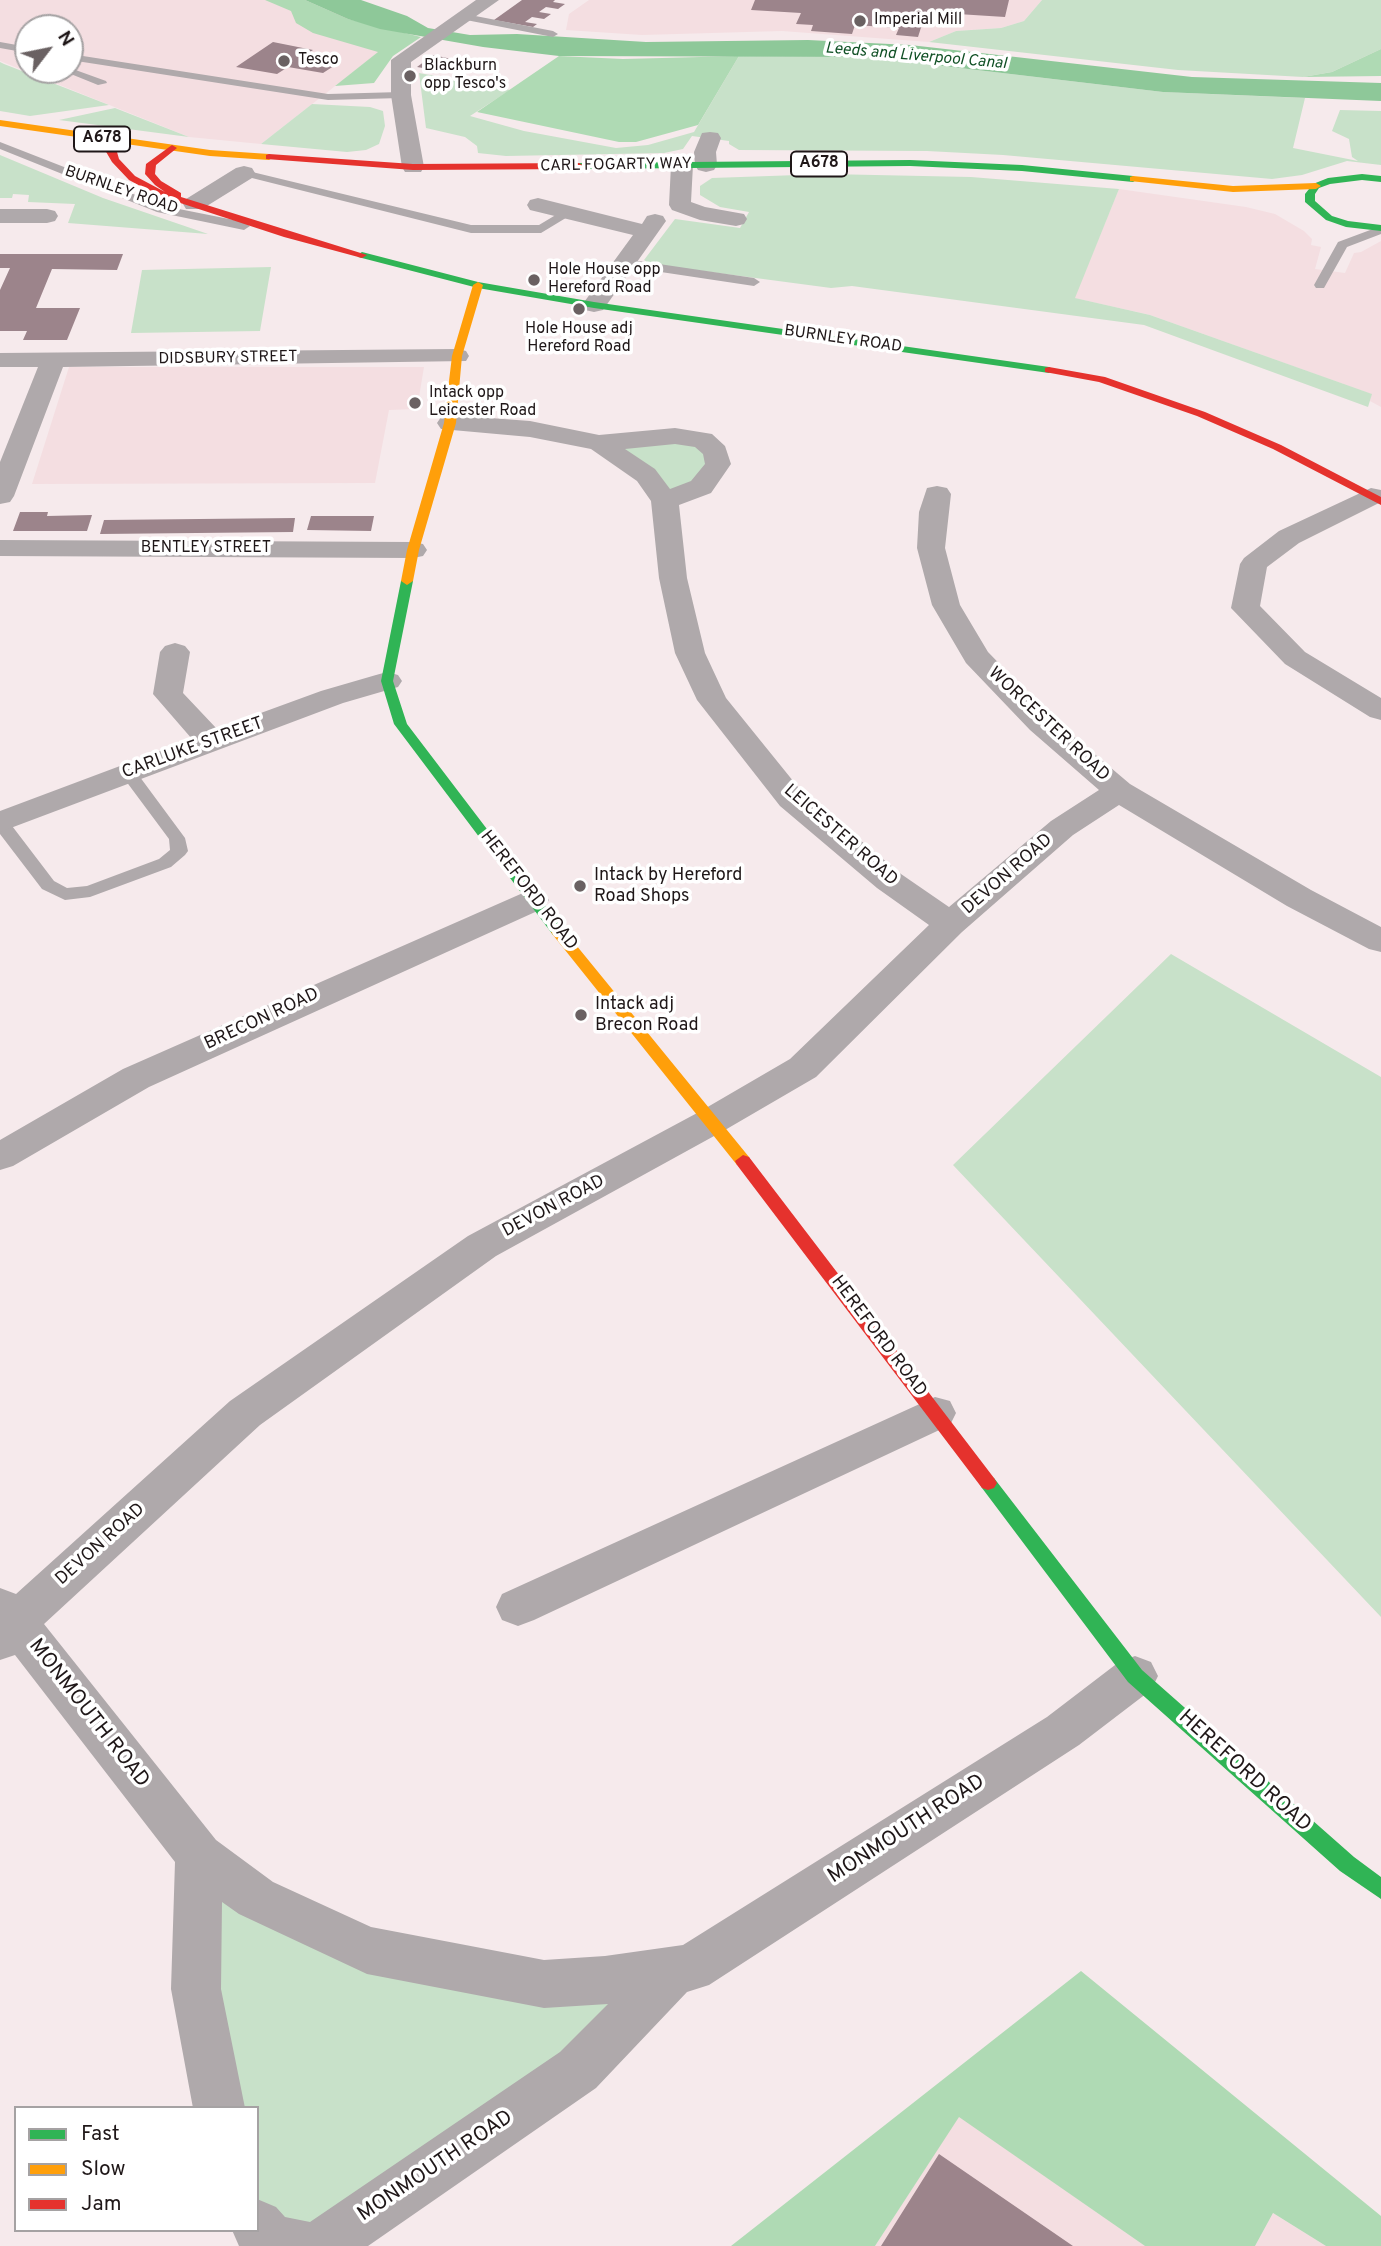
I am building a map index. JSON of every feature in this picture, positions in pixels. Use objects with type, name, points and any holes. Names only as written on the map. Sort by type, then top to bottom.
[{"type":"main road","name":"CARL FOGARTY WAY","points":[[0,123],[172,148],[413,167],[910,163],[1010,167],[1233,189],[1316,186]]},
{"type":"main road","name":"BURNLEY ROAD","points":[[110,141],[110,150],[115,159],[132,178],[162,194],[287,234],[478,285],[594,305],[1006,362],[1101,379],[1214,419],[1277,447],[1376,499]]},
{"type":"main road","name":"BURNLEY ROAD","points":[[172,148],[151,164],[150,174],[162,186],[194,204]]},
{"type":"main road","name":"A678","points":[[1316,186],[1343,178],[1377,176]]},
{"type":"main road","points":[[1316,186],[1310,194],[1310,202],[1323,214]]},
{"type":"main road","name":"CARL FOGARTY WAY","points":[[1233,189],[1323,214]]},
{"type":"main road","name":"A678","points":[[1323,214],[1346,224],[1381,229]]},
{"type":"main road","name":"HEREFORD ROAD","points":[[478,285],[457,356],[450,423],[413,550],[387,681],[401,724],[532,900],[712,1121],[901,1365],[1135,1676],[1347,1864],[1381,1889]]},
{"type":"street","points":[[413,167],[401,95],[401,60],[489,0]]},
{"type":"street","points":[[706,165],[705,152],[710,138]]},
{"type":"street","points":[[682,165],[680,205],[700,213],[736,219]]},
{"type":"street","points":[[194,204],[244,173]]},
{"type":"street","points":[[538,205],[568,213],[651,226],[594,305]]},
{"type":"street","points":[[0,216],[47,216]]},
{"type":"street","name":"DIDSBURY STREET","points":[[0,360],[457,356]]},
{"type":"street","points":[[0,496],[53,361]]},
{"type":"street","points":[[450,423],[530,429],[599,443],[675,436],[703,440],[713,449],[718,464],[701,486],[665,501],[646,475],[599,443]]},
{"type":"street","name":"WORCESTER ROAD","points":[[937,494],[931,548],[946,605],[976,657],[1041,724],[1118,791],[1298,898],[1381,941]]},
{"type":"street","points":[[1376,499],[1289,537],[1254,564],[1245,608],[1295,658],[1381,711]]},
{"type":"street","name":"LEICESTER ROAD","points":[[665,501],[673,578],[687,640],[712,700],[791,799],[889,881],[950,924]]},
{"type":"street","name":"BENTLEY STREET","points":[[0,548],[413,550]]},
{"type":"street","points":[[175,652],[168,694],[212,742]]},
{"type":"street","name":"CARLUKE STREET","points":[[0,822],[332,697],[387,681]]},
{"type":"street","name":"DEVON ROAD","points":[[5,1624],[245,1413],[482,1246],[712,1121],[803,1068],[950,924],[1062,828],[1118,791]]},
{"type":"street","name":"BRECON ROAD","points":[[0,1157],[136,1078],[532,900]]},
{"type":"street","name":"HEREFORD ROAD","points":[[518,1607],[935,1413]]},
{"type":"street","name":"MONMOUTH ROAD","points":[[5,1624],[199,1857],[256,1898],[367,1950],[544,1984],[691,1968],[1051,1738],[1135,1676]]},
{"type":"street","points":[[199,1857],[196,1989],[219,2106]]},
{"type":"street","name":"MONMOUTH ROAD","points":[[321,2246],[578,2070],[673,1972]]},
{"type":"street","points":[[259,2228],[271,2242],[303,2246]]},
{"type":"lane","points":[[460,20],[553,34]]},
{"type":"lane","points":[[84,59],[328,97],[401,95]]},
{"type":"lane","points":[[84,76],[102,83]]},
{"type":"lane","name":"BURNLEY ROAD","points":[[0,145],[161,209],[287,234]]},
{"type":"lane","points":[[244,173],[471,229],[541,229],[568,213]]},
{"type":"lane","points":[[1323,214],[1342,244]]},
{"type":"lane","points":[[1320,285],[1342,244],[1381,229]]},
{"type":"lane","points":[[625,263],[754,282]]},
{"type":"lane","points":[[0,822],[48,885],[65,894],[90,891],[165,863],[179,852],[177,838],[128,773]]},
{"type":"shaded area","points":[[0,0],[305,0],[324,9],[403,33],[261,144],[189,137],[57,84],[84,84],[84,14],[14,14],[14,67],[0,61]]},
{"type":"shaded area","points":[[265,0],[305,0],[348,19],[421,37],[393,56],[374,83],[335,86],[378,52],[313,33],[296,23],[291,11]]},
{"type":"shaded area","points":[[589,0],[1042,0],[1024,21],[1001,28],[956,31],[929,42],[782,31],[642,35],[566,30],[569,14]]},
{"type":"shaded area","points":[[1042,0],[1381,0],[1381,49],[1332,72],[1303,77],[1178,70],[929,42],[956,31],[1001,28],[1024,21]]},
{"type":"shaded area","points":[[1381,49],[1381,76],[1303,77],[1332,72]]},
{"type":"shaded area","points":[[559,56],[623,59],[739,56],[698,125],[636,142],[619,142],[477,112]]},
{"type":"shaded area","points":[[739,56],[867,57],[1163,92],[1305,98],[1293,148],[1358,161],[1352,157],[1349,139],[1332,131],[1340,110],[1381,111],[1381,165],[1347,161],[1302,175],[1272,179],[1003,155],[927,151],[739,150],[729,144],[729,141],[692,136],[683,149],[664,153],[506,156],[478,153],[477,146],[465,137],[426,128],[419,73],[510,90],[470,116],[524,131],[616,148],[648,145],[694,132]]},
{"type":"shaded area","points":[[0,62],[14,68],[14,84],[56,84],[109,105],[30,116],[0,111]]},
{"type":"shaded area","points":[[312,104],[370,107],[383,111],[385,126],[379,144],[366,150],[347,152],[261,144]]},
{"type":"shaded area","points":[[115,108],[189,137],[59,120]]},
{"type":"shaded area","points":[[0,155],[103,198],[208,234],[68,223],[75,204],[28,202],[29,195],[13,194],[12,198],[0,198]]},
{"type":"shaded area","points":[[827,174],[971,177],[1119,189],[1075,298],[1150,315],[1372,394],[1368,407],[1144,325],[852,286],[831,288],[650,264],[644,260],[675,219],[740,228],[749,212],[720,207],[700,195],[700,186],[712,178]]},
{"type":"shaded area","points":[[1119,189],[1246,207],[1275,214],[1304,231],[1312,239],[1311,245],[1321,247],[1315,269],[1345,273],[1354,253],[1381,241],[1381,407],[1370,401],[1371,394],[1150,315],[1074,298]]},
{"type":"shaded area","points":[[271,267],[260,331],[131,333],[142,270]]},
{"type":"shaded area","points":[[69,367],[424,367],[417,409],[389,410],[375,483],[32,484]]},
{"type":"shaded area","points":[[703,440],[718,464],[665,501],[599,443]]},
{"type":"shaded area","points":[[1171,954],[1381,1077],[1381,1617],[953,1165]]},
{"type":"shaded area","points":[[199,1857],[367,1950],[673,1972],[321,2246],[259,2227],[259,2106],[219,2106]]},
{"type":"shaded area","points":[[1081,1971],[1381,2216],[1381,2246],[1326,2246],[1273,2213],[1255,2246],[1145,2246],[959,2117],[875,2246],[731,2246]]},
{"type":"shaded area","points":[[959,2116],[1145,2246],[875,2246]]},
{"type":"shaded area","points":[[1273,2213],[1326,2246],[1255,2246]]},
{"type":"water","name":"Leeds and Liverpool Canal","points":[[305,0],[361,0],[407,16],[428,28],[470,35],[517,34],[646,42],[808,40],[910,45],[1192,77],[1381,83],[1381,101],[1163,92],[867,57],[559,56],[483,47],[380,29],[348,19]]},
{"type":"building","points":[[522,0],[555,0],[553,2],[565,4],[558,9],[546,7],[539,12],[551,14],[544,19],[532,17],[525,22],[537,24],[533,27],[494,20]]},
{"type":"building","name":"Imperial Mill","points":[[755,0],[1009,0],[1005,17],[926,12],[918,37],[896,35],[899,28],[855,25],[852,34],[811,31],[813,25],[796,24],[801,13],[751,10]]},
{"type":"building","points":[[273,42],[313,50],[305,55],[340,62],[323,73],[288,67],[277,74],[236,67]]},
{"type":"building","points":[[433,55],[461,61],[457,63],[465,65],[457,71],[450,69],[446,72],[417,67]]},
{"type":"building","points":[[0,254],[123,254],[117,270],[52,269],[36,308],[80,308],[67,340],[23,340],[27,331],[0,331],[0,290],[10,268],[0,268]]},
{"type":"building","points":[[20,512],[48,512],[47,516],[92,515],[87,531],[13,531]]},
{"type":"building","points":[[311,516],[374,516],[371,531],[307,530]]},
{"type":"building","points":[[295,518],[293,532],[100,534],[104,520]]},
{"type":"building","points":[[939,2154],[1073,2246],[881,2246]]},
{"type":"traffic: fast","points":[[579,166],[910,163],[1022,168],[1133,179]]},
{"type":"traffic: fast","points":[[1381,179],[1362,177],[1328,181],[1316,186],[1310,194],[1310,202],[1329,218],[1346,224],[1381,228]]},
{"type":"traffic: fast","points":[[362,255],[478,285],[594,305],[1049,370]]},
{"type":"traffic: fast","points":[[407,581],[387,681],[401,724],[558,932]]},
{"type":"traffic: fast","points":[[988,1483],[1135,1676],[1347,1864],[1381,1889]]},
{"type":"traffic: slow","points":[[0,123],[210,153],[269,157]]},
{"type":"traffic: slow","points":[[1133,179],[1233,189],[1316,186]]},
{"type":"traffic: slow","points":[[407,581],[413,550],[450,423],[457,356],[478,285]]},
{"type":"traffic: slow","points":[[558,932],[743,1161]]},
{"type":"traffic: jam","points":[[110,140],[110,150],[115,160],[132,178],[162,194],[287,235],[362,255]]},
{"type":"traffic: jam","points":[[172,148],[151,164],[150,174],[158,183],[178,195]]},
{"type":"traffic: jam","points":[[269,157],[413,167],[579,166]]},
{"type":"traffic: jam","points":[[1049,370],[1101,379],[1201,414],[1277,447],[1381,502]]},
{"type":"traffic: jam","points":[[743,1161],[988,1483]]},
{"type":"place","name":"Imperial Mill","points":[[860,21]]},
{"type":"place","name":"Tesco","points":[[284,61]]},
{"type":"place","name":"Blackburn opp Tesco's","points":[[410,76]]},
{"type":"place","name":"Hole House opp Hereford Road","points":[[534,280]]},
{"type":"place","name":"Hole House adj Hereford Road","points":[[579,309]]},
{"type":"place","name":"Intack opp Leicester Road","points":[[415,403]]},
{"type":"place","name":"Intack by Hereford Road Shops","points":[[580,886]]},
{"type":"place","name":"Intack adj Brecon Road","points":[[581,1015]]}]
